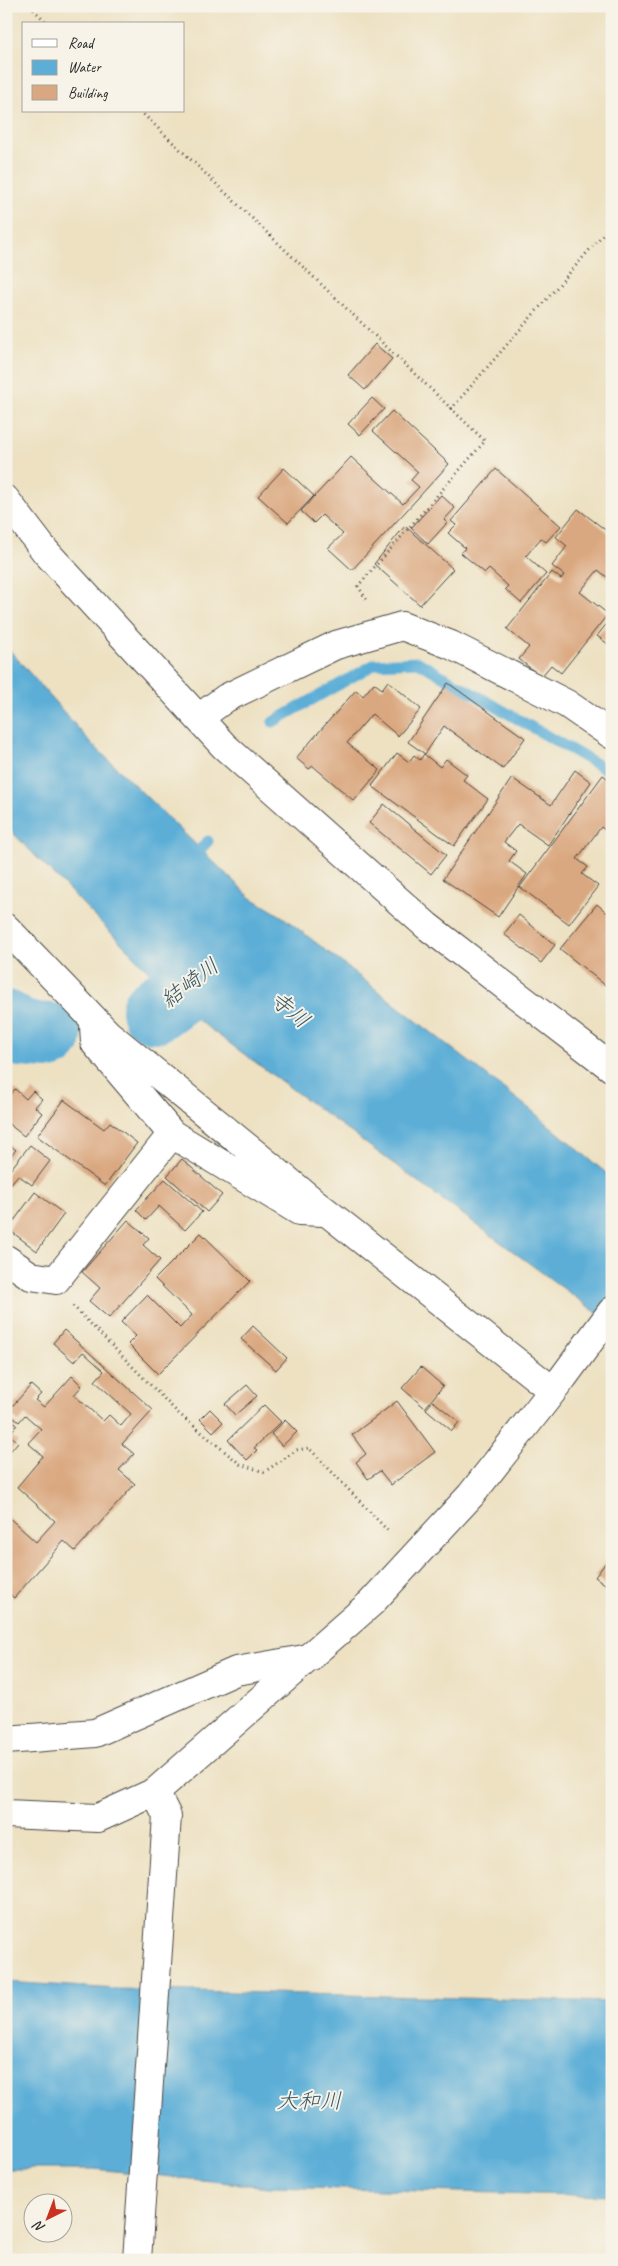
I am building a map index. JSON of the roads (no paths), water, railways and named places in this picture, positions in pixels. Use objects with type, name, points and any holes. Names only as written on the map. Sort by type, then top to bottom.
[{"type":"street","points":[[6,500],[46,551],[200,717],[224,746],[427,926],[612,1068]]},
{"type":"street","points":[[200,717],[226,698],[336,646],[402,626],[451,645],[567,704],[612,735]]},
{"type":"street","points":[[6,928],[107,1033],[327,1212],[557,1384]]},
{"type":"street","points":[[94,1020],[95,1043],[172,1134],[299,1211],[327,1212]]},
{"type":"street","points":[[6,1259],[31,1276],[56,1280],[172,1134]]},
{"type":"street","points":[[6,1814],[98,1818],[155,1792],[371,1603],[471,1495],[612,1310]]},
{"type":"street","points":[[6,1740],[95,1733],[236,1671],[310,1658]]},
{"type":"street","points":[[137,2260],[167,1816],[155,1792]]},
{"type":"water","name":"寺川","points":[[6,646],[91,743],[250,897],[283,917],[531,1110],[612,1178],[612,1324],[195,1018],[6,826]]},
{"type":"water","name":"大和川","points":[[6,1982],[117,1989],[612,2002],[612,2196],[269,2187],[95,2169],[6,2169]]},
{"type":"waterway","points":[[273,722],[375,664],[418,662],[612,773]]},
{"type":"waterway","points":[[191,860],[208,841]]},
{"type":"waterway","name":"結崎川","points":[[154,1010],[227,956]]},
{"type":"waterway","name":"結崎川","points":[[6,1023],[21,1034],[49,1036]]}]
